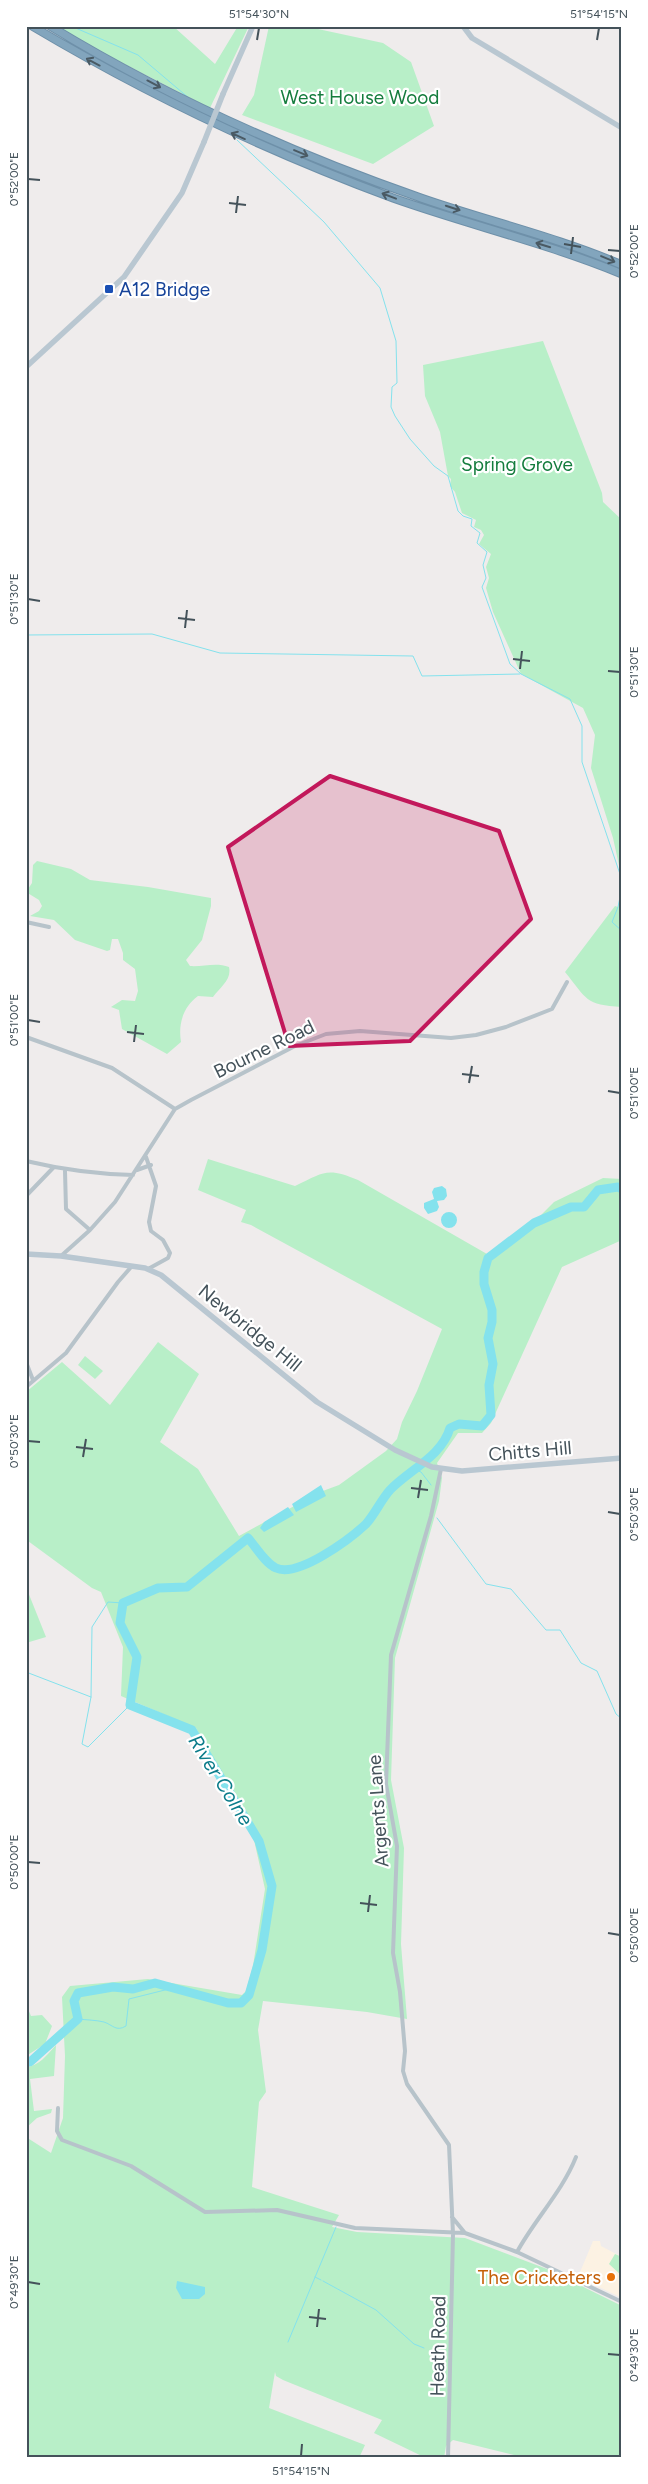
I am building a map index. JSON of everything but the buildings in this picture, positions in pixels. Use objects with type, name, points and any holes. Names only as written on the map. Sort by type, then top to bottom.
[{"type":"highway","points":[[32,26],[167,102],[240,138],[413,205],[576,255],[622,274]]},
{"type":"highway","points":[[50,26],[186,101],[243,129],[324,163],[422,198],[594,253],[622,265]]},
{"type":"street","points":[[26,366],[124,277],[182,193],[253,26]]},
{"type":"street","points":[[463,26],[472,38],[622,128]]},
{"type":"street","points":[[26,922],[49,927]]},
{"type":"street","name":"Bourne Road","points":[[175,1109],[295,1046],[326,1034],[360,1031],[433,1038],[476,1035],[506,1027],[552,1009],[567,982]]},
{"type":"street","points":[[26,1038],[112,1068],[175,1109],[146,1157],[115,1202],[90,1230],[61,1256]]},
{"type":"street","points":[[146,1157],[151,1165],[156,1186],[149,1222],[151,1232],[163,1240],[170,1253],[168,1258],[148,1269]]},
{"type":"street","points":[[26,1160],[66,1171],[134,1175]]},
{"type":"street","points":[[137,1170],[151,1165]]},
{"type":"street","points":[[26,1196],[53,1168]]},
{"type":"street","points":[[66,1171],[66,1209],[90,1230]]},
{"type":"street","name":"Newbridge Hill","points":[[26,1254],[61,1256],[148,1269],[168,1280],[317,1402],[395,1450],[432,1467],[441,1469]]},
{"type":"street","points":[[26,1387],[66,1353],[132,1266]]},
{"type":"street","points":[[26,1362],[33,1380]]},
{"type":"street","name":"Chitts Hill","points":[[441,1469],[462,1471],[622,1458]]},
{"type":"street","name":"Argents Lane","points":[[441,1469],[431,1516],[391,1655],[386,1784],[397,1846],[394,1953],[400,1992],[404,2051],[403,2071],[407,2084],[449,2145],[453,2234]]},
{"type":"street","points":[[58,2108],[57,2131],[62,2140],[131,2166],[205,2212],[277,2210],[354,2228],[453,2234],[465,2233],[517,2252],[622,2302]]},
{"type":"street","points":[[517,2252],[530,2230],[568,2177],[576,2157]]},
{"type":"street","points":[[452,2217],[465,2233]]},
{"type":"street","name":"Heath Road","points":[[448,2458],[453,2234]]},
{"type":"highlighted area","points":[[330,776],[499,831],[531,919],[410,1041],[289,1046],[228,847]]},
{"type":"shaded area","points":[[593,2241],[600,2241],[601,2246],[622,2257],[622,2298],[578,2277]]},
{"type":"green space","points":[[50,26],[173,26],[215,64],[238,26],[249,26],[210,108]]},
{"type":"green space","name":"West House Wood","points":[[269,26],[304,26],[383,43],[411,62],[434,126],[373,164],[242,115],[254,95]]},
{"type":"green space","name":"Spring Grove","points":[[543,341],[602,493],[603,502],[622,520],[622,879],[613,838],[591,768],[595,735],[583,708],[521,674],[493,612],[486,588],[489,578],[486,567],[491,554],[479,544],[484,535],[481,530],[474,527],[476,520],[462,513],[455,492],[450,486],[451,479],[448,476],[440,432],[425,396],[423,365]]},
{"type":"green space","points":[[37,861],[71,869],[90,880],[148,887],[211,898],[211,906],[202,940],[186,960],[190,966],[214,965],[229,967],[229,976],[213,997],[198,996],[189,1005],[181,1022],[181,1042],[167,1054],[122,1029],[119,1010],[111,1007],[122,1000],[135,1001],[138,991],[135,969],[123,960],[123,953],[118,939],[112,939],[110,950],[107,951],[75,940],[54,920],[30,916],[39,911],[42,906],[39,900],[26,892],[32,883],[33,865]]},
{"type":"green space","points":[[622,887],[622,1007],[601,1004],[588,999],[565,972],[615,906],[618,907]]},
{"type":"green space","points":[[208,1159],[295,1186],[326,1173],[332,1172],[348,1176],[487,1254],[539,1217],[554,1202],[603,1178],[622,1179],[622,1240],[562,1267],[491,1423],[482,1433],[458,1433],[437,1463],[442,1478],[439,1501],[395,1658],[391,1780],[404,1848],[401,1944],[407,2019],[367,2012],[263,2001],[258,2030],[266,2092],[259,2102],[252,2187],[339,2215],[332,2227],[357,2232],[465,2238],[547,2269],[622,2306],[622,2458],[526,2458],[453,2440],[446,2446],[444,2458],[426,2458],[374,2433],[382,2420],[283,2380],[276,2376],[275,2372],[269,2408],[365,2445],[359,2458],[26,2458],[26,2137],[51,2153],[63,2118],[65,2056],[62,1997],[70,1986],[148,1979],[242,1995],[246,1991],[253,1966],[265,1889],[254,1840],[196,1728],[121,1696],[123,1647],[101,1592],[92,1588],[28,1541],[26,1545],[26,1392],[62,1362],[110,1405],[158,1342],[199,1374],[160,1442],[198,1469],[239,1536],[320,1492],[339,1485],[386,1451],[397,1439],[402,1422],[417,1391],[442,1329],[251,1225],[241,1222],[246,1210],[198,1190]]},
{"type":"green space","points":[[85,1356],[103,1371],[95,1379],[78,1365]]},
{"type":"green space","points":[[26,1587],[46,1637],[26,1643]]},
{"type":"green space","points":[[26,2004],[31,2016],[42,2015],[52,2026],[45,2044],[26,2056]]},
{"type":"green space","points":[[56,2045],[54,2076],[30,2079],[34,2111],[52,2109],[51,2113],[37,2118],[26,2128],[26,2067],[35,2065]]},
{"type":"green space","points":[[615,2254],[622,2257],[622,2276],[609,2264]]},
{"type":"water","points":[[442,1186],[446,1189],[447,1196],[444,1200],[437,1201],[439,1207],[437,1211],[428,1214],[424,1208],[424,1203],[434,1199],[432,1192],[434,1188]]},
{"type":"water","points":[[449,1212],[457,1220],[449,1228],[441,1220]]},
{"type":"water","points":[[321,1485],[326,1496],[296,1512],[292,1504]]},
{"type":"water","points":[[288,1507],[294,1515],[264,1532],[260,1528],[264,1522]]},
{"type":"water","points":[[177,2281],[205,2287],[205,2294],[199,2299],[182,2299],[176,2288]]},
{"type":"waterway","points":[[71,26],[138,55],[190,99]]},
{"type":"waterway","points":[[237,140],[324,222],[380,288],[396,341],[397,383],[392,387],[391,407],[410,439],[434,466],[448,476],[458,511],[463,516],[472,519],[471,526],[480,533],[477,543],[487,552],[483,565],[486,578],[482,587],[510,664],[521,674],[570,699],[582,726],[582,762],[622,880]]},
{"type":"waterway","points":[[26,635],[152,634],[220,653],[413,656],[422,676],[520,674]]},
{"type":"waterway","points":[[622,887],[618,907],[612,922],[622,931]]},
{"type":"waterway","name":"River Colne","points":[[26,2062],[30,2062],[78,2019],[74,2001],[78,1993],[113,1987],[133,1989],[155,1983],[228,2003],[241,2003],[249,1995],[262,1950],[272,1886],[259,1841],[192,1730],[130,1705],[137,1657],[120,1623],[123,1603],[158,1588],[187,1587],[248,1538],[272,1566],[286,1570],[310,1562],[323,1555],[358,1531],[366,1524],[390,1490],[433,1455],[446,1438],[450,1428],[459,1424],[482,1426],[491,1415],[489,1385],[493,1364],[488,1338],[492,1322],[492,1310],[484,1284],[484,1272],[488,1258],[534,1223],[571,1207],[584,1207],[598,1190],[618,1187],[622,1189]]},
{"type":"waterway","points":[[416,1470],[421,1472],[431,1485]]},
{"type":"waterway","points":[[437,1518],[486,1584],[511,1589],[546,1630],[560,1630],[581,1663],[597,1671],[616,1714],[622,1719]]},
{"type":"waterway","points":[[123,1603],[108,1602],[92,1627],[91,1697],[82,1744],[88,1747],[130,1705]]},
{"type":"waterway","points":[[26,1672],[91,1697]]},
{"type":"waterway","points":[[78,2019],[101,2021],[117,2028],[123,2028],[126,2026],[129,1999],[173,1988]]},
{"type":"waterway","points":[[288,2342],[336,2227]]},
{"type":"waterway","points":[[315,2277],[321,2280]]},
{"type":"waterway","points":[[323,2281],[376,2310],[414,2344],[424,2348]]},
{"type":"place","name":"A12 Bridge","points":[[109,289]]},
{"type":"place","name":"The Cricketers","points":[[611,2277]]}]
